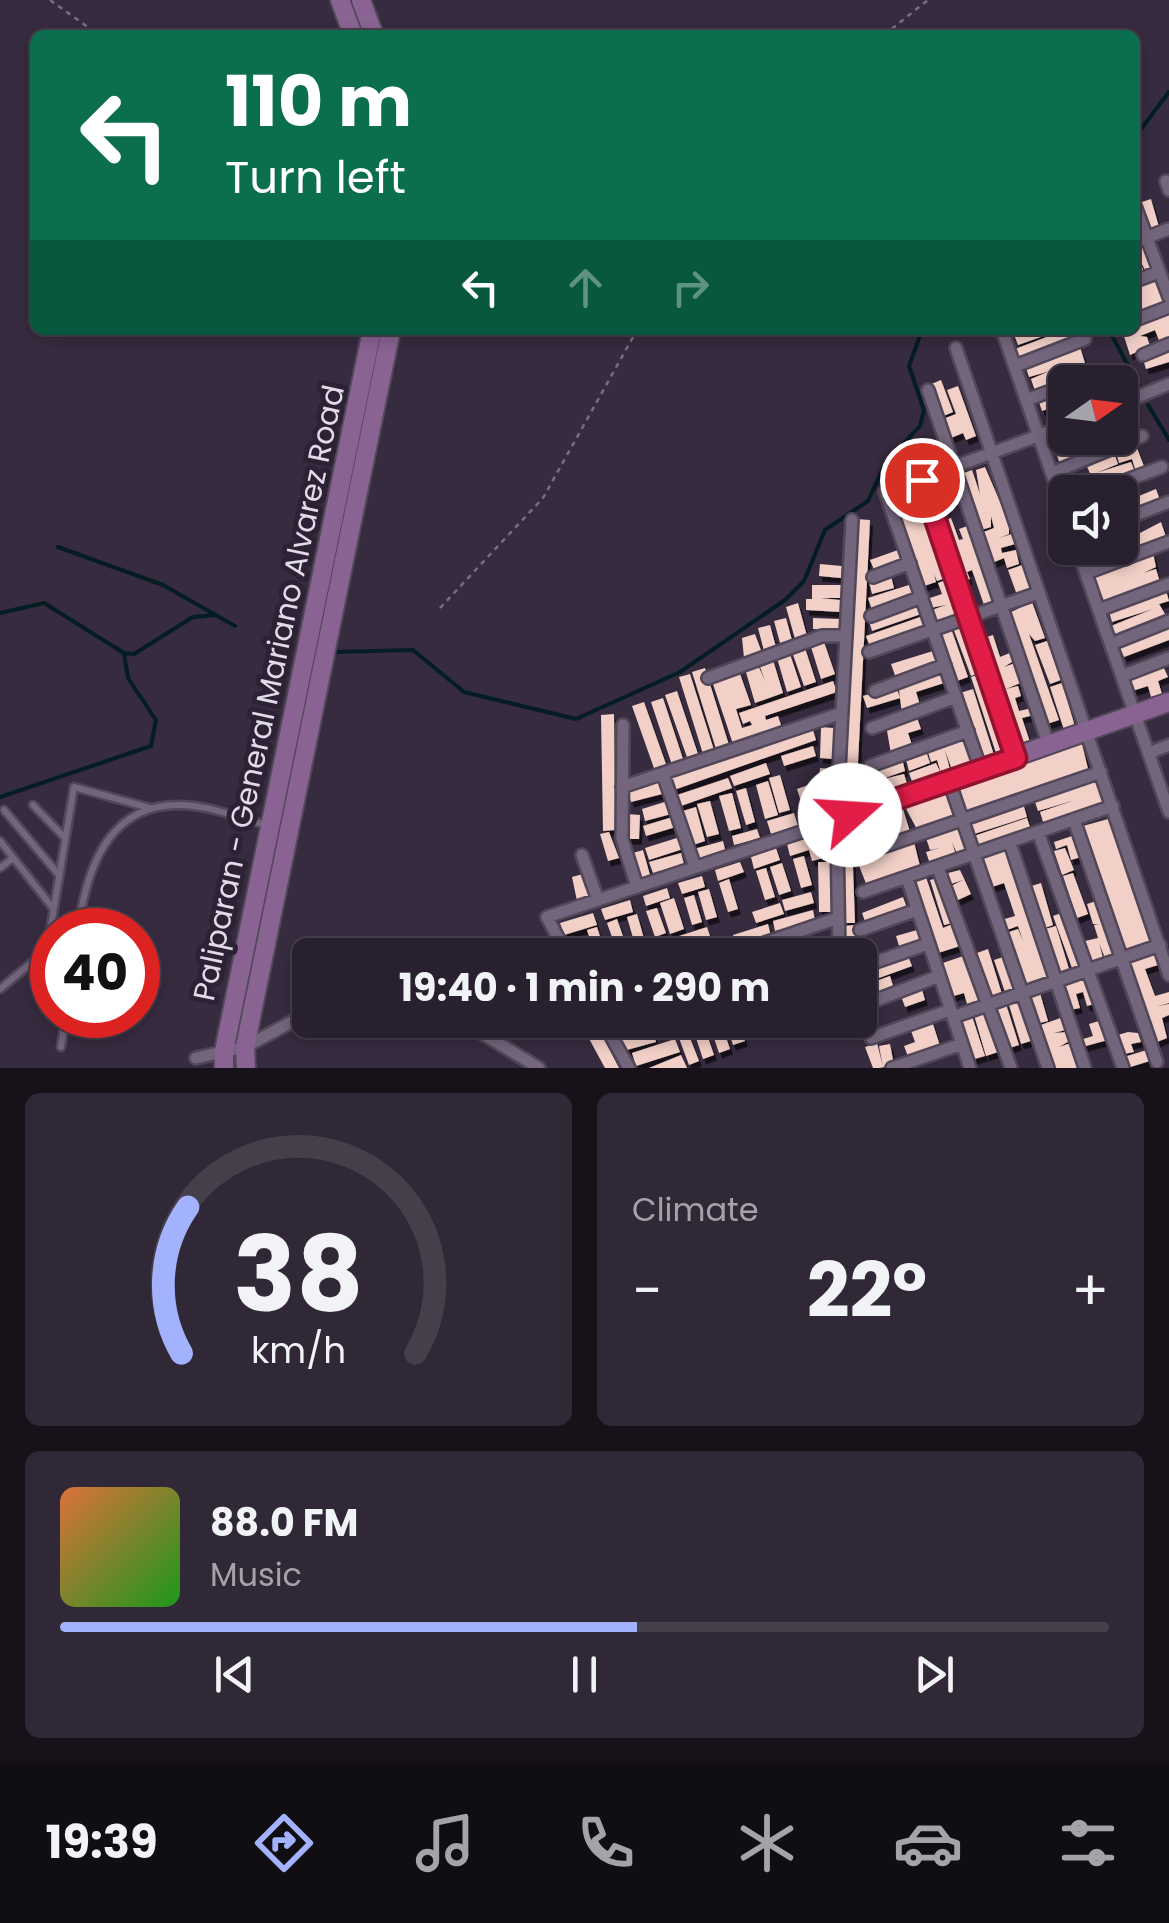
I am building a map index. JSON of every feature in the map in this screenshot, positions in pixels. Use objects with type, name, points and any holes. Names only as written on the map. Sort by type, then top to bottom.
[{"type":"street","points":[[1169,229],[1140,240],[1169,297]]},
{"type":"street","points":[[1140,279],[1159,272]]},
{"type":"street","points":[[1140,318],[1169,307]]},
{"type":"street","name":"Paliparan - General Mariano Alvarez Road","points":[[224,1060],[371,335]]},
{"type":"street","name":"Paliparan - General Mariano Alvarez Road","points":[[246,1068],[245,1047],[389,335]]},
{"type":"street","points":[[1008,335],[1014,366],[1052,474],[1142,436]]},
{"type":"street","points":[[1014,366],[1086,339]]},
{"type":"street","points":[[1143,355],[1169,344]]},
{"type":"street","points":[[956,348],[1169,975]]},
{"type":"street","points":[[1138,397],[1169,384]]},
{"type":"street","points":[[928,390],[1049,746]]},
{"type":"street","points":[[1026,400],[1048,392]]},
{"type":"street","points":[[981,770],[886,492],[1048,433]]},
{"type":"street","points":[[1138,475],[1162,466]]},
{"type":"street","points":[[922,480],[1016,758]]},
{"type":"street","points":[[1138,514],[1169,502]]},
{"type":"street","points":[[837,833],[848,828],[843,811],[842,714],[852,520]]},
{"type":"street","points":[[1086,574],[1169,542]]},
{"type":"street","points":[[873,577],[910,563]]},
{"type":"street","points":[[1083,565],[1148,753],[1164,784],[1169,812]]},
{"type":"street","points":[[1099,610],[1169,584]]},
{"type":"street","points":[[869,652],[1038,592]]},
{"type":"street","points":[[871,616],[922,597]]},
{"type":"street","points":[[1111,644],[1169,621]]},
{"type":"street","points":[[708,678],[822,636],[846,636]]},
{"type":"street","points":[[1122,676],[1169,658]]},
{"type":"street","points":[[875,690],[945,664]]},
{"type":"street","points":[[872,728],[956,697]]},
{"type":"street","points":[[825,824],[827,812],[949,781],[1169,702]]},
{"type":"street","points":[[622,787],[842,714]]},
{"type":"street","points":[[622,725],[622,840],[637,887]]},
{"type":"street","points":[[870,766],[968,731]]},
{"type":"street","points":[[1148,753],[1169,745]]},
{"type":"street","points":[[860,855],[1101,772]]},
{"type":"street","points":[[664,774],[696,867]]},
{"type":"street","points":[[949,781],[1048,1068]]},
{"type":"street","points":[[862,892],[1113,806]]},
{"type":"street","points":[[1074,820],[1157,1062]]},
{"type":"street","points":[[558,938],[546,917],[825,824]]},
{"type":"street","points":[[825,824],[837,833]]},
{"type":"street","points":[[1038,832],[1123,1068]]},
{"type":"street","points":[[837,833],[839,938]]},
{"type":"street","points":[[1010,843],[1085,1068]]},
{"type":"street","points":[[582,854],[598,900]]},
{"type":"street","points":[[938,868],[1011,1068]]},
{"type":"street","points":[[906,878],[970,1068]]},
{"type":"street","points":[[860,930],[917,910]]},
{"type":"street","points":[[779,938],[838,918]]},
{"type":"street","points":[[877,962],[928,944]]},
{"type":"street","points":[[877,1036],[989,1005],[1160,946]]},
{"type":"street","points":[[877,1000],[939,976]]},
{"type":"street","points":[[196,1058],[224,1060],[292,1022]]},
{"type":"street","points":[[490,1038],[540,1068]]},
{"type":"street","points":[[612,1038],[629,1068]]},
{"type":"street","points":[[892,1068],[962,1044]]},
{"type":"lane","points":[[54,908],[74,787],[150,808],[197,806],[270,826]]},
{"type":"lane","points":[[34,805],[66,839]]},
{"type":"lane","points":[[81,908],[85,882],[99,850],[120,826],[150,808]]},
{"type":"lane","points":[[4,810],[60,876]]},
{"type":"lane","points":[[0,841],[54,908]]},
{"type":"lane","points":[[0,868],[13,858]]},
{"type":"lane","points":[[0,989],[30,964]]},
{"type":"lane","points":[[61,1047],[62,1038]]},
{"type":"path","points":[[50,0],[93,30]]},
{"type":"path","points":[[890,30],[928,0]]},
{"type":"path","points":[[440,608],[543,498],[634,335]]},
{"type":"building","points":[[1151,199],[1159,227],[1147,231],[1140,203]]},
{"type":"building","points":[[1140,244],[1151,270],[1146,272],[1140,260]]},
{"type":"building","points":[[1157,276],[1164,303],[1140,312],[1140,281]]},
{"type":"building","points":[[1169,309],[1169,340],[1160,343],[1155,330],[1140,336],[1147,337],[1150,346],[1130,355],[1124,335],[1140,335],[1140,321]]},
{"type":"building","points":[[1014,335],[1047,335],[1018,345]]},
{"type":"building","points":[[1052,335],[1073,335],[1074,339],[1019,360],[1015,349]]},
{"type":"building","points":[[1080,347],[1086,365],[1048,365],[1048,372],[1029,377],[1025,365]]},
{"type":"building","points":[[1169,347],[1169,362],[1146,369],[1142,356]]},
{"type":"building","points":[[1048,372],[1048,387],[1035,391],[1031,379]]},
{"type":"building","points":[[941,380],[953,412],[941,417],[929,385]]},
{"type":"building","points":[[958,386],[976,436],[966,440],[963,433],[951,438],[943,419],[956,414],[947,390]]},
{"type":"building","points":[[1048,395],[1048,409],[1042,411],[1038,399]]},
{"type":"building","points":[[1138,451],[1145,469],[1136,472],[1132,459],[1119,463],[1117,455],[1138,455]]},
{"type":"building","points":[[1057,455],[1086,455],[1060,464]]},
{"type":"building","points":[[1101,455],[1115,455],[1118,464],[1096,473],[1131,462],[1135,472],[1091,475],[1085,462]]},
{"type":"building","points":[[985,467],[1009,523],[1009,534],[999,538],[1012,534],[1015,544],[1001,548],[1002,553],[1016,550],[1019,564],[1007,568],[1004,558],[992,563],[981,533],[994,528],[991,516],[991,527],[981,530],[961,474],[972,470],[980,494],[976,470]]},
{"type":"building","points":[[919,486],[951,576],[937,581],[934,574],[936,582],[924,586],[892,495],[906,490],[913,508],[908,490]]},
{"type":"building","points":[[1156,489],[1160,500],[1139,510],[1138,496]]},
{"type":"building","points":[[951,518],[959,540],[963,539],[959,529],[970,525],[997,601],[984,605],[972,570],[967,572],[970,579],[960,582],[942,521]]},
{"type":"building","points":[[856,519],[870,520],[856,803],[843,802]]},
{"type":"building","points":[[1161,522],[1166,537],[1138,549],[1138,534]]},
{"type":"building","points":[[898,550],[902,561],[875,572],[870,560]]},
{"type":"building","points":[[1153,553],[1156,567],[1143,573],[1156,569],[1160,582],[1104,603],[1093,575],[1120,565],[1138,565],[1138,558]]},
{"type":"building","points":[[820,564],[842,566],[841,578],[819,576]]},
{"type":"building","points":[[1025,564],[1034,589],[1017,595],[1008,570]]},
{"type":"building","points":[[891,576],[894,588],[872,594],[869,582]]},
{"type":"building","points":[[951,578],[964,613],[937,624],[932,610],[946,605],[930,608],[927,599],[942,594],[938,583]]},
{"type":"building","points":[[912,584],[916,596],[872,610],[868,598]]},
{"type":"building","points":[[812,585],[841,585],[841,598],[820,598],[840,600],[840,612],[806,610],[806,599],[812,599]]},
{"type":"building","points":[[1165,587],[1169,601],[1159,604],[1168,619],[1115,638],[1111,626],[1153,609],[1112,622],[1108,608]]},
{"type":"building","points":[[1032,602],[1045,638],[1035,641],[1029,634],[1059,720],[1047,724],[1009,613]]},
{"type":"building","points":[[798,603],[807,636],[795,639],[786,607]]},
{"type":"building","points":[[918,604],[921,614],[872,631],[869,621]]},
{"type":"building","points":[[923,616],[928,630],[871,650],[866,636]]},
{"type":"building","points":[[786,618],[792,640],[780,643],[774,621]]},
{"type":"building","points":[[813,618],[839,619],[839,630],[813,629]]},
{"type":"building","points":[[966,623],[984,671],[971,676],[953,628]]},
{"type":"building","points":[[1169,623],[1169,640],[1124,657],[1118,643]]},
{"type":"building","points":[[770,625],[776,647],[764,651],[758,628]]},
{"type":"building","points":[[952,631],[968,677],[957,681],[941,635]]},
{"type":"building","points":[[755,634],[762,653],[744,658],[742,638]]},
{"type":"building","points":[[993,635],[1000,657],[1012,652],[1015,660],[1004,667],[1018,662],[1025,681],[1006,689],[1018,686],[1021,696],[1015,698],[1019,711],[1032,708],[1034,715],[1022,718],[1030,742],[1017,746],[980,639]]},
{"type":"building","points":[[1047,641],[1061,680],[1050,684],[1035,645]]},
{"type":"building","points":[[824,642],[835,674],[821,679],[811,647]]},
{"type":"building","points":[[805,648],[816,682],[804,686],[792,652]]},
{"type":"building","points":[[933,651],[937,665],[896,678],[891,664]]},
{"type":"building","points":[[790,654],[801,687],[787,692],[777,658]]},
{"type":"building","points":[[773,660],[783,693],[755,703],[745,669],[758,665],[765,681],[759,664]]},
{"type":"building","points":[[1162,664],[1168,677],[1158,681],[1162,694],[1151,697],[1148,686],[1132,691],[1128,677]]},
{"type":"building","points":[[705,668],[729,745],[716,749],[692,672]]},
{"type":"building","points":[[940,669],[944,683],[916,692],[921,708],[902,714],[898,682]]},
{"type":"building","points":[[739,671],[751,705],[736,709],[742,728],[752,725],[750,721],[743,724],[739,713],[833,681],[837,692],[765,716],[766,720],[778,716],[781,725],[733,744],[711,678]]},
{"type":"building","points":[[984,673],[1009,749],[996,753],[971,677]]},
{"type":"building","points":[[690,674],[714,750],[703,754],[679,677]]},
{"type":"building","points":[[1062,683],[1076,730],[1065,733],[1050,687]]},
{"type":"building","points":[[896,686],[900,698],[867,708],[863,696]]},
{"type":"building","points":[[973,689],[994,755],[982,759],[960,693]]},
{"type":"building","points":[[677,691],[699,757],[688,760],[665,695]]},
{"type":"building","points":[[663,698],[684,762],[672,765],[651,702]]},
{"type":"building","points":[[644,702],[667,767],[655,771],[632,706]]},
{"type":"building","points":[[614,714],[615,830],[603,831],[601,715]]},
{"type":"building","points":[[916,715],[921,729],[908,733],[913,748],[891,754],[886,725]]},
{"type":"building","points":[[821,727],[834,728],[832,759],[820,758]]},
{"type":"building","points":[[813,730],[816,740],[671,791],[667,779]]},
{"type":"building","points":[[964,737],[975,765],[953,773],[945,750],[951,774],[914,787],[909,773],[936,763],[941,773],[937,760],[931,762],[927,749]]},
{"type":"building","points":[[1082,744],[1089,773],[965,814],[955,785]]},
{"type":"building","points":[[813,746],[816,756],[784,766],[781,756]]},
{"type":"building","points":[[926,751],[930,763],[909,771],[905,756]]},
{"type":"building","points":[[902,758],[905,771],[876,781],[904,774],[909,790],[877,799],[870,779],[876,800],[862,804],[859,774]]},
{"type":"building","points":[[766,763],[770,774],[734,786],[730,776]]},
{"type":"building","points":[[820,768],[831,769],[828,802],[817,801]]},
{"type":"building","points":[[780,775],[790,810],[779,813],[769,778]]},
{"type":"building","points":[[728,778],[732,788],[678,807],[674,796]]},
{"type":"building","points":[[1096,780],[1105,805],[1044,825],[1040,812],[1075,800],[1038,811],[1034,799]]},
{"type":"building","points":[[662,781],[666,793],[631,802],[627,790]]},
{"type":"building","points":[[768,781],[778,815],[765,819],[756,785]]},
{"type":"building","points":[[808,785],[817,814],[806,817],[797,789]]},
{"type":"building","points":[[746,788],[755,822],[746,825],[736,791]]},
{"type":"building","points":[[947,792],[957,820],[918,831],[904,805]]},
{"type":"building","points":[[732,793],[741,828],[729,831],[719,796]]},
{"type":"building","points":[[671,800],[675,813],[645,821],[642,809]]},
{"type":"building","points":[[710,801],[719,834],[707,837],[697,804]]},
{"type":"building","points":[[1023,803],[1027,817],[974,834],[970,820]]},
{"type":"building","points":[[696,807],[705,841],[693,845],[683,811]]},
{"type":"building","points":[[903,809],[911,835],[879,845],[874,831],[886,828],[882,815]]},
{"type":"building","points":[[794,813],[798,826],[771,834],[767,821]]},
{"type":"building","points":[[628,814],[640,815],[639,839],[627,839]]},
{"type":"building","points":[[676,816],[679,826],[646,836],[643,826]]},
{"type":"building","points":[[870,818],[876,846],[859,852],[856,822]]},
{"type":"building","points":[[1027,818],[1031,830],[978,848],[974,836]]},
{"type":"building","points":[[1108,819],[1151,941],[1123,950],[1083,826]]},
{"type":"building","points":[[961,823],[971,854],[959,858],[952,842],[957,859],[931,867],[926,852],[939,848],[930,850],[925,835]]},
{"type":"building","points":[[757,829],[760,838],[734,845],[732,836]]},
{"type":"building","points":[[609,832],[619,858],[608,861],[600,834]]},
{"type":"building","points":[[819,835],[827,857],[812,861],[809,850],[790,856],[787,844]]},
{"type":"building","points":[[683,836],[686,848],[649,860],[645,848]]},
{"type":"building","points":[[1072,836],[1081,857],[1071,860],[1067,845],[1056,849],[1054,842]]},
{"type":"building","points":[[852,840],[855,923],[845,923],[842,841]]},
{"type":"building","points":[[723,841],[726,853],[697,861],[694,849]]},
{"type":"building","points":[[914,842],[921,870],[867,886],[856,858]]},
{"type":"building","points":[[776,848],[780,860],[754,869],[751,857]]},
{"type":"building","points":[[1065,848],[1074,870],[1062,875],[1054,851]]},
{"type":"building","points":[[1009,849],[1051,978],[1025,986],[1006,933],[1018,929],[1023,941],[1018,926],[1004,931],[1001,920],[1015,916],[1004,883],[989,888],[980,858]]},
{"type":"building","points":[[643,850],[650,875],[640,878],[633,853]]},
{"type":"building","points":[[681,853],[684,864],[653,873],[649,862]]},
{"type":"building","points":[[804,856],[812,885],[801,888],[793,859]]},
{"type":"building","points":[[740,862],[744,872],[718,881],[715,870]]},
{"type":"building","points":[[818,862],[832,862],[833,912],[819,912]]},
{"type":"building","points":[[782,863],[791,891],[779,895],[770,867]]},
{"type":"building","points":[[766,868],[775,897],[765,900],[756,871]]},
{"type":"building","points":[[960,870],[971,894],[958,900],[951,886],[963,880],[951,884],[948,873]]},
{"type":"building","points":[[1073,873],[1088,914],[1077,918],[1063,876]]},
{"type":"building","points":[[583,874],[592,897],[577,901],[572,877]]},
{"type":"building","points":[[702,876],[705,887],[682,894],[678,883]]},
{"type":"building","points":[[926,877],[943,928],[955,923],[963,945],[935,954],[913,881]]},
{"type":"building","points":[[940,877],[957,922],[944,925],[930,880]]},
{"type":"building","points":[[729,879],[738,909],[728,912],[719,883]]},
{"type":"building","points":[[1041,883],[1053,925],[1042,929],[1028,887]]},
{"type":"building","points":[[667,888],[670,898],[646,906],[643,896]]},
{"type":"building","points":[[709,889],[717,917],[706,920],[698,892]]},
{"type":"building","points":[[811,892],[814,903],[785,911],[782,900]]},
{"type":"building","points":[[694,895],[702,922],[692,925],[684,898]]},
{"type":"building","points":[[903,897],[907,908],[866,924],[862,913]]},
{"type":"building","points":[[674,898],[684,929],[670,934],[660,903]]},
{"type":"building","points":[[630,900],[633,912],[605,920],[601,909]]},
{"type":"building","points":[[1099,900],[1117,954],[1105,958],[1099,943],[1103,958],[1090,961],[1085,941],[1098,938],[1094,925],[1099,924],[1093,924],[1087,904]]},
{"type":"building","points":[[780,903],[784,914],[756,923],[752,912]]},
{"type":"building","points":[[657,908],[666,933],[655,937],[646,911]]},
{"type":"building","points":[[813,910],[815,920],[775,931],[773,921]]},
{"type":"building","points":[[1064,912],[1083,964],[1072,968],[1053,916]]},
{"type":"building","points":[[593,913],[597,925],[564,935],[560,923]]},
{"type":"building","points":[[637,914],[644,938],[633,938],[627,917]]},
{"type":"building","points":[[617,919],[624,938],[612,938],[607,923]]},
{"type":"building","points":[[768,924],[771,936],[734,938],[733,935]]},
{"type":"building","points":[[857,925],[858,938],[844,938],[843,926]]},
{"type":"building","points":[[1056,926],[1069,969],[1056,973],[1042,930]]},
{"type":"building","points":[[597,927],[601,938],[590,938],[587,930]]},
{"type":"building","points":[[707,927],[711,938],[673,938]]},
{"type":"building","points":[[917,930],[921,942],[900,949],[896,936]]},
{"type":"building","points":[[988,949],[1002,994],[989,998],[974,954]]},
{"type":"building","points":[[1154,954],[1158,965],[1145,969],[1155,996],[1169,992],[1169,1003],[1158,1006],[1169,1004],[1169,1015],[1162,1018],[1167,1038],[1157,1042],[1128,963]]},
{"type":"building","points":[[966,955],[981,999],[967,1004],[964,993],[950,997],[940,964]]},
{"type":"building","points":[[908,956],[912,966],[877,979],[877,967]]},
{"type":"building","points":[[1006,956],[1017,987],[1005,992],[994,960]]},
{"type":"building","points":[[890,976],[894,989],[877,995],[877,981]]},
{"type":"building","points":[[1087,976],[1098,1003],[1087,1006],[1083,992],[1076,994],[1080,1008],[1070,1010],[1064,987]]},
{"type":"building","points":[[921,986],[925,1000],[905,1007],[900,993]]},
{"type":"building","points":[[1040,993],[1048,1021],[1036,1024],[1027,997]]},
{"type":"building","points":[[1022,1001],[1034,1040],[1021,1044],[1009,1005]]},
{"type":"building","points":[[1006,1004],[1019,1045],[1007,1049],[995,1007]]},
{"type":"building","points":[[986,1012],[998,1052],[986,1056],[974,1015]]},
{"type":"building","points":[[972,1016],[985,1056],[971,1060],[959,1020]]},
{"type":"building","points":[[1066,1016],[1069,1029],[1054,1033],[1068,1032],[1071,1040],[1059,1047],[1074,1042],[1082,1068],[1052,1068],[1038,1026]]},
{"type":"building","points":[[1102,1020],[1108,1040],[1082,1047],[1080,1040],[1093,1036],[1089,1024]]},
{"type":"building","points":[[932,1021],[941,1049],[909,1059],[904,1046],[915,1042],[910,1028]]},
{"type":"building","points":[[1138,1033],[1141,1042],[1131,1044],[1134,1052],[1124,1054],[1118,1035]]},
{"type":"building","points":[[589,1038],[603,1038],[619,1068],[605,1068]]},
{"type":"building","points":[[655,1038],[656,1042],[623,1051],[620,1040]]},
{"type":"building","points":[[679,1038],[690,1038],[699,1061],[689,1065]]},
{"type":"building","points":[[696,1038],[708,1038],[714,1055],[703,1059]]},
{"type":"building","points":[[714,1038],[726,1038],[730,1049],[719,1053]]},
{"type":"building","points":[[731,1038],[744,1038],[745,1041],[733,1045]]},
{"type":"building","points":[[675,1039],[680,1052],[636,1066],[632,1053]]},
{"type":"building","points":[[877,1043],[883,1067],[879,1046],[890,1044],[894,1065],[879,1068],[873,1068],[865,1047]]},
{"type":"building","points":[[1150,1049],[1153,1060],[1127,1068],[1124,1057]]},
{"type":"building","points":[[681,1055],[687,1068],[649,1068]]},
{"type":"waterway","points":[[1140,130],[1169,92]]},
{"type":"waterway","points":[[333,652],[413,650],[464,692],[576,719],[680,672],[785,600],[804,581],[825,530],[868,501],[886,462],[920,426],[924,410],[909,366],[920,335]]},
{"type":"waterway","points":[[1112,335],[1141,390]]},
{"type":"waterway","points":[[1148,405],[1169,440]]},
{"type":"waterway","points":[[58,547],[163,585],[235,626]]},
{"type":"waterway","points":[[0,613],[44,603],[124,653],[134,654],[193,617],[216,615]]},
{"type":"waterway","points":[[0,797],[151,746],[156,720],[128,678],[124,653]]},
{"type":"route","points":[[850,815],[1016,758],[922,480]]}]
